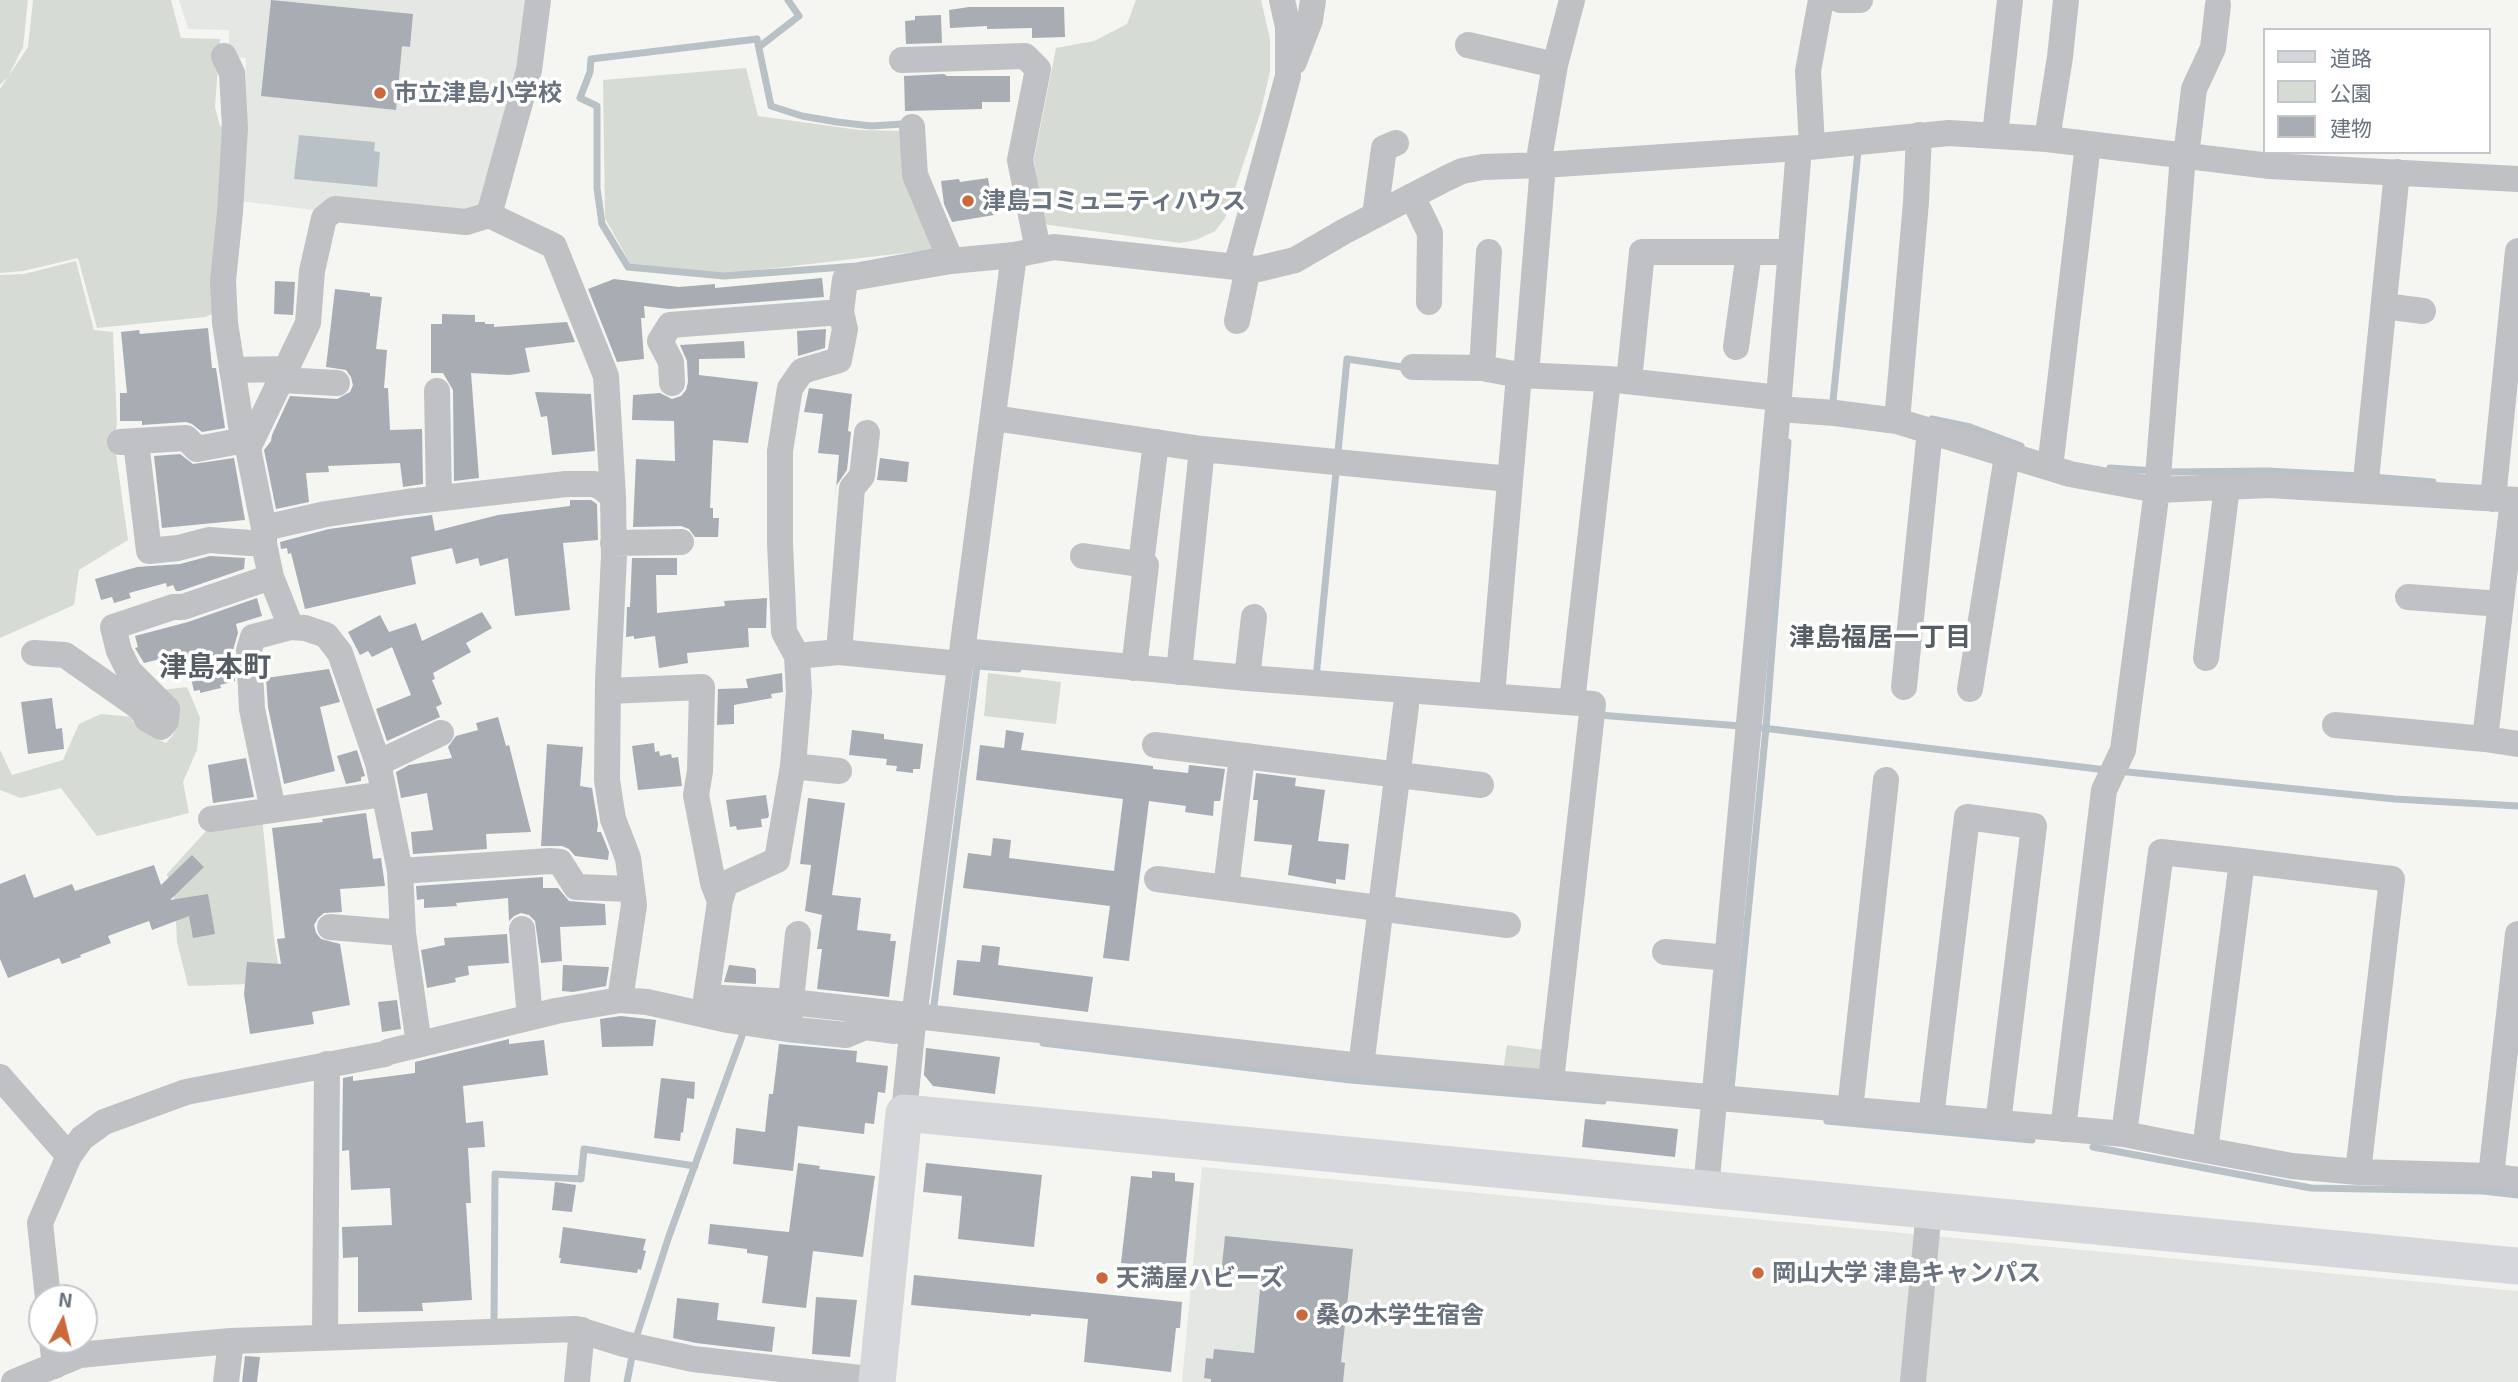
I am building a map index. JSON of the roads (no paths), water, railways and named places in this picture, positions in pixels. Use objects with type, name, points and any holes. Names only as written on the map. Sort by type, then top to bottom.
[{"type":"street","points":[[489,215],[529,70],[538,0]]},
{"type":"street","points":[[1282,0],[1288,27],[1288,76]]},
{"type":"street","points":[[1237,321],[1242,268],[1288,76],[1310,20],[1313,0]]},
{"type":"street","points":[[1492,695],[1541,165],[1555,65],[1572,0]]},
{"type":"street","points":[[1706,1189],[1727,958],[1785,407],[1789,252],[1806,147],[1808,71],[1821,0]]},
{"type":"street","points":[[1840,0],[1860,0]]},
{"type":"street","points":[[1995,135],[2010,0]]},
{"type":"street","points":[[2047,139],[2066,0]]},
{"type":"street","points":[[2063,1129],[2104,790],[2123,750],[2158,477],[2183,162],[2196,58],[2213,48],[2218,5]]},
{"type":"street","points":[[1468,45],[1555,65]]},
{"type":"street","points":[[98,1353],[231,1341],[582,1330],[634,1346],[693,1359],[878,1381],[904,1114],[924,1021],[962,658],[994,418],[1026,253],[1020,160],[1038,69],[1025,56],[902,60]]},
{"type":"street","points":[[224,57],[232,73],[235,128],[223,281],[225,323],[271,577],[291,627]]},
{"type":"street","points":[[912,127],[915,175],[951,261]]},
{"type":"street","points":[[705,1006],[720,901],[725,884],[778,860],[793,766],[799,692],[797,656],[784,632],[780,451],[790,388],[794,380],[802,371],[839,360],[845,329],[841,312],[845,279],[1054,247],[1258,269],[1295,260],[1462,171],[1483,167],[1919,141],[1949,133],[2047,139],[2087,151],[2183,162],[2386,169],[2518,179]]},
{"type":"street","points":[[1897,413],[1919,141]]},
{"type":"street","points":[[1375,215],[1384,148],[1396,143]]},
{"type":"street","points":[[2051,460],[2087,151]]},
{"type":"street","points":[[2366,481],[2384,306],[2386,169]]},
{"type":"street","points":[[1412,196],[1430,233],[1430,302]]},
{"type":"street","points":[[247,444],[308,323],[312,271],[324,218],[335,209],[466,222],[489,215],[554,246],[606,376],[613,496],[607,780],[613,819],[628,858],[634,905],[620,1000]]},
{"type":"street","points":[[2485,739],[2501,604],[2503,494],[2518,251]]},
{"type":"street","points":[[1482,368],[1489,252]]},
{"type":"street","points":[[1551,1082],[1618,385],[1642,252],[1789,252]]},
{"type":"street","points":[[1736,347],[1749,252]]},
{"type":"street","points":[[2384,306],[2423,311]]},
{"type":"street","points":[[672,383],[671,362],[660,341],[670,325],[841,312]]},
{"type":"street","points":[[1413,367],[1482,368],[1521,379],[1618,385],[1835,413],[1897,413],[1930,430],[2007,456],[2227,486],[2366,481],[2503,494]]},
{"type":"street","points":[[232,370],[283,374],[337,383]]},
{"type":"street","points":[[437,391],[439,497]]},
{"type":"street","points":[[994,418],[1202,449],[1510,479]]},
{"type":"street","points":[[1904,687],[1930,430]]},
{"type":"street","points":[[839,652],[852,488],[862,476],[867,433]]},
{"type":"street","points":[[247,444],[197,449],[187,438],[127,442],[149,551],[178,548],[209,540],[264,536],[326,514],[439,497],[566,484],[594,484],[613,496]]},
{"type":"street","points":[[1141,564],[1156,442]]},
{"type":"street","points":[[1179,672],[1202,449]]},
{"type":"street","points":[[1970,689],[2007,456]]},
{"type":"street","points":[[2206,658],[2227,486]]},
{"type":"street","points":[[613,543],[681,542]]},
{"type":"street","points":[[1083,556],[1146,565],[1134,668]]},
{"type":"street","points":[[34,653],[65,655],[142,709],[147,719],[161,727],[166,721],[167,709],[130,670],[119,651],[113,627],[271,577]]},
{"type":"street","points":[[2408,597],[2501,604]]},
{"type":"street","points":[[1247,678],[1254,617]]},
{"type":"street","points":[[273,810],[252,709],[249,650],[253,637],[291,627],[305,628],[326,635],[340,653],[379,763],[400,871],[403,933],[419,1044]]},
{"type":"street","points":[[797,656],[839,652],[1134,668],[1492,695],[1586,710]]},
{"type":"street","points":[[608,691],[702,688],[700,771],[696,795],[713,883],[720,901]]},
{"type":"street","points":[[1360,1066],[1406,706]]},
{"type":"street","points":[[2335,725],[2518,744]]},
{"type":"street","points":[[379,763],[441,733]]},
{"type":"street","points":[[1155,745],[1481,785]]},
{"type":"street","points":[[1226,888],[1242,756]]},
{"type":"street","points":[[793,766],[839,771]]},
{"type":"street","points":[[1850,1110],[1886,780]]},
{"type":"street","points":[[211,819],[384,794]]},
{"type":"street","points":[[1931,1117],[1967,817],[2034,826],[1998,1123]]},
{"type":"street","points":[[2124,1134],[2161,852],[2392,879],[2358,1172]]},
{"type":"street","points":[[400,871],[550,861],[560,862],[576,887],[632,888]]},
{"type":"street","points":[[2205,1150],[2242,861]]},
{"type":"street","points":[[1157,879],[1508,925]]},
{"type":"street","points":[[330,927],[403,933]]},
{"type":"street","points":[[522,929],[530,1017]]},
{"type":"street","points":[[2491,1176],[2518,933]]},
{"type":"street","points":[[787,1030],[798,934]]},
{"type":"street","points":[[1665,952],[1727,958]]},
{"type":"street","points":[[47,1284],[40,1223],[69,1156],[82,1138],[104,1122],[186,1092],[385,1055],[388,1052],[530,1017],[620,1000],[705,1006],[791,1002],[924,1021],[1360,1066],[1551,1082],[1714,1107],[1850,1110],[2124,1134],[2292,1166],[2358,1172],[2491,1176],[2518,1180]]},
{"type":"street","points":[[705,1006],[787,1030],[846,1035],[865,1027],[924,1021]]},
{"type":"street","points":[[325,1337],[327,1065]]},
{"type":"street","points":[[0,1077],[69,1156]]},
{"type":"street","points":[[904,1114],[2518,1266]]},
{"type":"street","points":[[1913,1382],[1929,1210]]},
{"type":"street","points":[[577,1382],[582,1330]]},
{"type":"street","points":[[226,1382],[231,1341]]},
{"type":"street","points":[[14,1382],[52,1354]]},
{"type":"street","points":[[66,1354],[91,1354]]},
{"type":"waterway","points":[[759,47],[799,16],[788,0]]},
{"type":"waterway","points":[[757,39],[771,106],[802,116],[837,122],[871,126],[903,124],[908,179],[936,243],[934,252],[857,266],[724,276],[628,267],[602,224],[597,188],[597,106],[580,98],[590,72],[591,59],[757,39]]},
{"type":"waterway","points":[[1833,401],[1858,151],[1862,150]]},
{"type":"waterway","points":[[1316,678],[1347,359],[1409,368]]},
{"type":"waterway","points":[[1932,419],[1970,427],[2021,446]]},
{"type":"waterway","points":[[1731,1089],[1766,728],[1788,442]]},
{"type":"waterway","points":[[2110,468],[2360,476]]},
{"type":"waterway","points":[[2372,477],[2433,482]]},
{"type":"waterway","points":[[933,1013],[977,666],[1018,669]]},
{"type":"waterway","points":[[1598,715],[1741,726]]},
{"type":"waterway","points":[[1763,728],[2106,770]]},
{"type":"waterway","points":[[2118,771],[2395,799],[2518,806]]},
{"type":"waterway","points":[[627,1382],[635,1341],[669,1236],[742,1036]]},
{"type":"waterway","points":[[1043,1043],[1350,1080],[1603,1101]]},
{"type":"waterway","points":[[1827,1121],[2032,1140]]},
{"type":"waterway","points":[[2093,1147],[2311,1188],[2483,1191],[2518,1195]]},
{"type":"waterway","points":[[494,1324],[495,1174],[581,1179],[584,1149],[695,1166]]},
{"type":"place","name":"市立津島小学校","points":[[380,93]]},
{"type":"place","name":"津島コミュニティハウス","points":[[968,201]]},
{"type":"place","name":"岡山大学 津島キャンパス","points":[[1758,1273]]},
{"type":"place","name":"天満屋ハビーズ","points":[[1102,1278]]},
{"type":"place","name":"桑の木学生宿舎","points":[[1302,1315]]},
{"type":"district","name":"津島福居一丁目","points":[[1880,637]]},
{"type":"district","name":"津島本町","points":[[215,667]]}]
